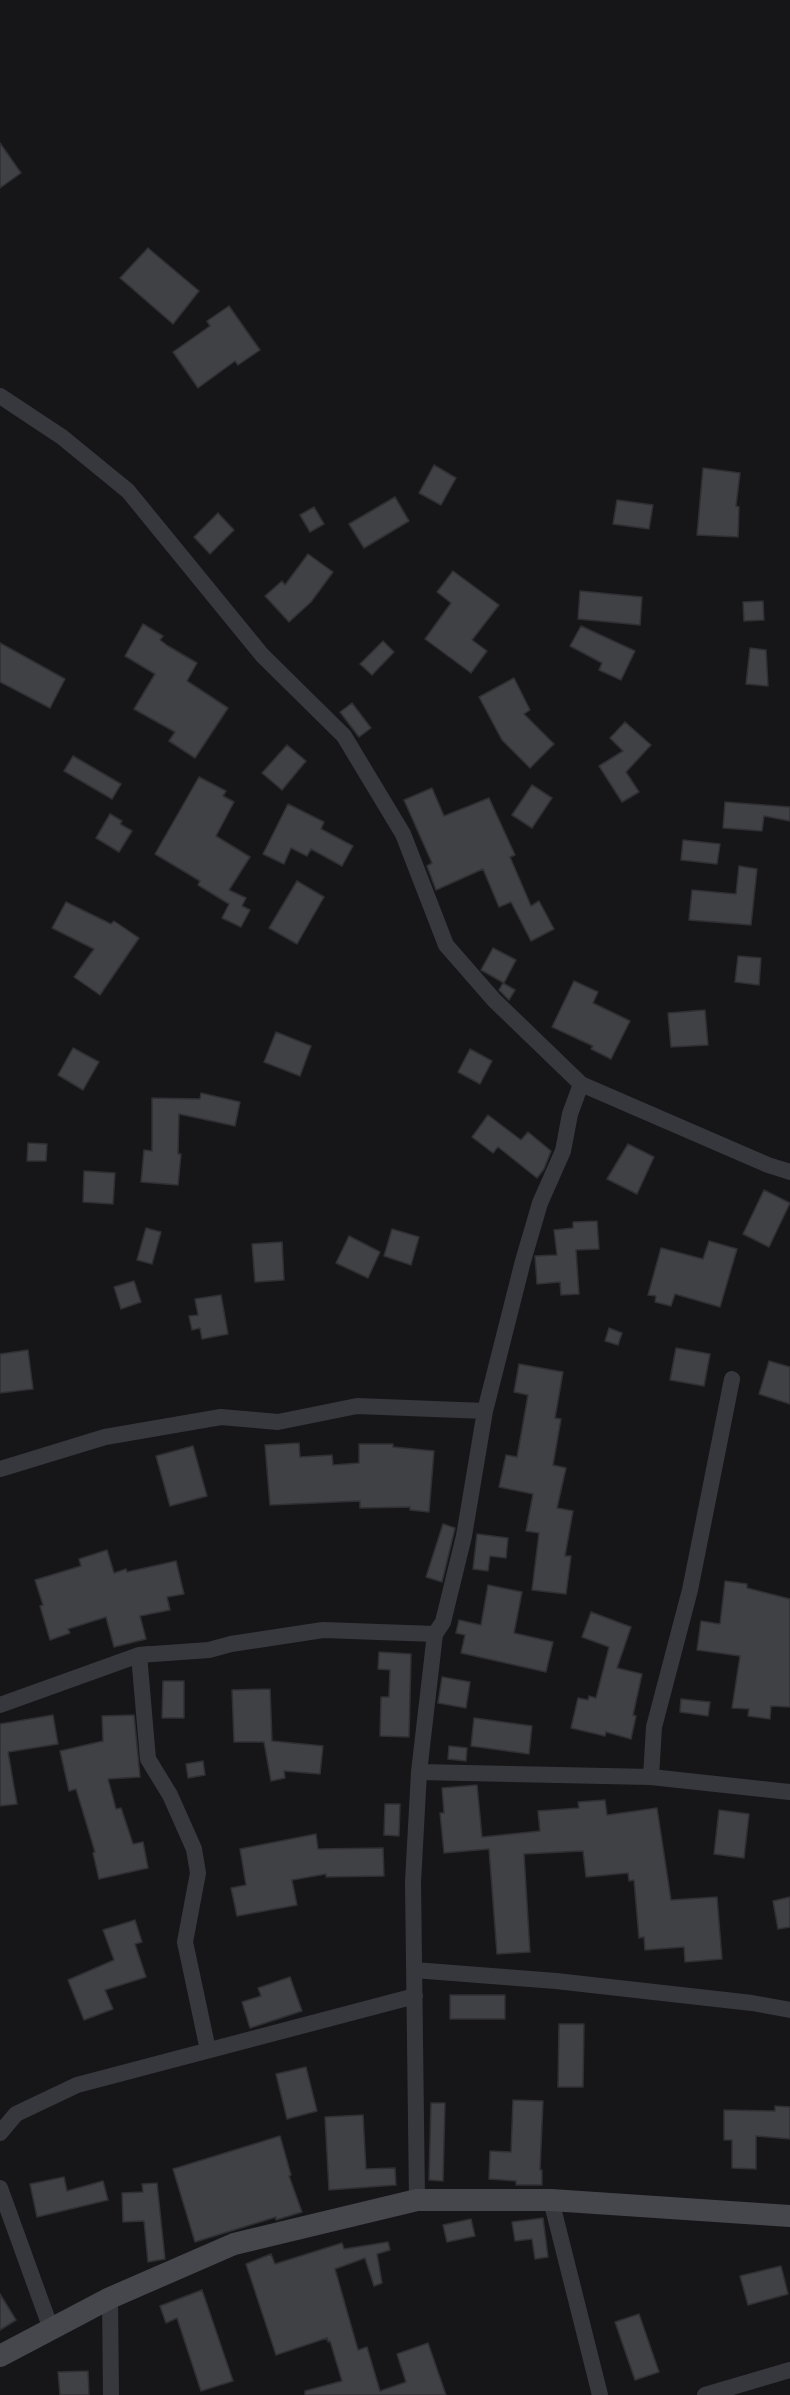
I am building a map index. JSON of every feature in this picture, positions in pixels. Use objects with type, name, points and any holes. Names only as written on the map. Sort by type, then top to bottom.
[{"type":"street","points":[[0,396],[62,437],[128,491],[262,655],[344,736],[403,834],[446,945],[494,1000],[581,1084],[768,1165],[790,1172]]},
{"type":"street","points":[[417,2199],[413,1882],[419,1772],[435,1634],[443,1622],[465,1536],[485,1411],[534,1222],[563,1151],[570,1114],[581,1084]]},
{"type":"street","points":[[651,1777],[654,1726],[690,1590],[732,1379]]},
{"type":"street","points":[[0,1469],[105,1437],[221,1416],[278,1422],[357,1406],[485,1411]]},
{"type":"street","points":[[0,1705],[139,1655],[209,1650],[231,1644],[323,1630],[435,1634]]},
{"type":"street","points":[[139,1655],[148,1759],[170,1795],[194,1849],[198,1873],[185,1942],[208,2050]]},
{"type":"street","points":[[419,1772],[651,1777],[790,1792]]},
{"type":"street","points":[[414,1970],[579,1984],[752,2003],[790,2010]]},
{"type":"street","points":[[0,2133],[15,2114],[77,2085],[415,1996]]},
{"type":"street","points":[[0,2188],[51,2329]]},
{"type":"street","points":[[0,2356],[110,2298],[234,2244],[417,2199],[551,2200],[790,2216]]},
{"type":"street","points":[[551,2200],[600,2395]]},
{"type":"street","points":[[110,2298],[111,2395]]},
{"type":"street","points":[[705,2395],[790,2370]]},
{"type":"building","points":[[0,143],[21,173],[0,188]]},
{"type":"building","points":[[148,248],[199,291],[173,324],[120,278]]},
{"type":"building","points":[[229,306],[260,350],[238,365],[235,361],[198,388],[173,352],[210,326],[207,321]]},
{"type":"building","points":[[434,465],[456,478],[441,505],[419,493]]},
{"type":"building","points":[[703,468],[740,473],[736,506],[739,507],[738,537],[697,535]]},
{"type":"building","points":[[395,497],[409,521],[364,548],[349,524]]},
{"type":"building","points":[[617,500],[653,505],[649,529],[613,524]]},
{"type":"building","points":[[314,507],[324,524],[310,532],[300,515]]},
{"type":"building","points":[[218,513],[234,530],[210,554],[194,537]]},
{"type":"building","points":[[308,554],[333,572],[311,602],[289,622],[265,596],[282,581],[285,585]]},
{"type":"building","points":[[453,571],[499,605],[472,640],[487,651],[471,673],[425,639],[451,603],[437,592]]},
{"type":"building","points":[[580,591],[642,597],[640,625],[578,619]]},
{"type":"building","points":[[763,601],[764,620],[744,621],[743,602]]},
{"type":"building","points":[[143,624],[163,636],[160,640],[168,646],[197,663],[187,681],[228,708],[195,758],[169,741],[175,732],[134,709],[155,674],[125,656]]},
{"type":"building","points":[[581,626],[635,651],[621,680],[599,670],[602,663],[570,646]]},
{"type":"building","points":[[383,641],[394,652],[372,675],[360,664]]},
{"type":"building","points":[[0,643],[65,679],[50,708],[0,682]]},
{"type":"building","points":[[750,648],[766,650],[768,686],[746,684]]},
{"type":"building","points":[[514,678],[530,710],[524,714],[554,744],[530,768],[502,740],[479,697]]},
{"type":"building","points":[[352,703],[371,728],[359,737],[340,712]]},
{"type":"building","points":[[625,722],[651,745],[626,772],[639,792],[622,802],[599,766],[623,751],[610,738]]},
{"type":"building","points":[[287,745],[306,761],[282,790],[262,773]]},
{"type":"building","points":[[73,756],[121,784],[112,799],[64,771]]},
{"type":"building","points":[[199,777],[226,791],[223,796],[234,802],[216,836],[250,857],[229,890],[246,898],[242,906],[250,910],[241,927],[222,918],[229,904],[198,885],[200,881],[155,854]]},
{"type":"building","points":[[532,785],[552,798],[532,828],[512,815]]},
{"type":"building","points":[[432,788],[444,816],[489,798],[515,855],[510,857],[531,906],[539,901],[554,929],[531,941],[511,902],[499,907],[483,869],[436,890],[427,866],[432,863],[404,800]]},
{"type":"building","points":[[725,802],[790,807],[790,821],[764,816],[762,831],[723,828]]},
{"type":"building","points":[[288,804],[324,822],[321,829],[353,846],[342,866],[311,849],[307,856],[291,848],[284,864],[263,854]]},
{"type":"building","points":[[110,814],[132,831],[119,852],[96,838]]},
{"type":"building","points":[[683,840],[720,844],[717,864],[681,860]]},
{"type":"building","points":[[739,866],[757,869],[751,925],[689,920],[692,890],[736,894]]},
{"type":"building","points":[[297,881],[324,897],[297,944],[269,928]]},
{"type":"building","points":[[66,902],[111,924],[114,921],[139,938],[100,995],[74,977],[94,949],[52,928]]},
{"type":"building","points":[[493,948],[516,960],[504,983],[481,970]]},
{"type":"building","points":[[738,956],[761,958],[759,985],[735,982]]},
{"type":"building","points":[[574,981],[598,992],[593,1003],[630,1021],[611,1059],[591,1049],[593,1046],[552,1027]]},
{"type":"building","points":[[503,983],[515,990],[509,1000],[499,990]]},
{"type":"building","points":[[705,1010],[708,1045],[671,1047],[668,1013]]},
{"type":"building","points":[[276,1032],[311,1046],[300,1076],[264,1062]]},
{"type":"building","points":[[73,1048],[99,1062],[83,1090],[58,1075]]},
{"type":"building","points":[[470,1049],[492,1061],[480,1084],[458,1072]]},
{"type":"building","points":[[201,1093],[240,1102],[235,1126],[179,1114],[178,1154],[181,1154],[178,1185],[141,1182],[144,1150],[152,1151],[152,1098],[200,1099]]},
{"type":"building","points":[[488,1115],[521,1140],[528,1132],[551,1151],[544,1169],[537,1178],[498,1147],[493,1153],[472,1137]]},
{"type":"building","points":[[28,1143],[47,1144],[46,1161],[27,1161]]},
{"type":"building","points":[[628,1144],[654,1157],[637,1194],[607,1179]]},
{"type":"building","points":[[84,1171],[115,1173],[113,1204],[83,1202]]},
{"type":"building","points":[[764,1190],[790,1203],[769,1247],[743,1234]]},
{"type":"building","points":[[597,1221],[599,1249],[576,1250],[579,1294],[561,1295],[560,1282],[537,1284],[535,1256],[557,1255],[554,1230],[573,1228],[573,1222]]},
{"type":"building","points":[[146,1228],[161,1232],[152,1264],[137,1260]]},
{"type":"building","points":[[392,1229],[419,1237],[411,1265],[384,1256]]},
{"type":"building","points":[[349,1236],[380,1252],[368,1278],[336,1263]]},
{"type":"building","points":[[709,1241],[737,1249],[720,1307],[675,1294],[671,1306],[655,1302],[656,1296],[648,1295],[661,1248],[703,1259]]},
{"type":"building","points":[[282,1242],[284,1280],[255,1282],[252,1244]]},
{"type":"building","points":[[134,1281],[141,1302],[121,1309],[114,1287]]},
{"type":"building","points":[[221,1295],[228,1334],[202,1339],[200,1328],[192,1330],[189,1316],[198,1315],[195,1299]]},
{"type":"building","points":[[609,1328],[622,1333],[618,1345],[605,1341]]},
{"type":"building","points":[[676,1348],[710,1354],[704,1386],[670,1380]]},
{"type":"building","points":[[28,1350],[33,1389],[0,1393],[0,1354]]},
{"type":"building","points":[[769,1361],[790,1367],[790,1404],[759,1394]]},
{"type":"building","points":[[519,1364],[563,1372],[555,1418],[561,1419],[553,1465],[566,1468],[557,1508],[573,1511],[565,1556],[571,1556],[566,1594],[532,1590],[539,1533],[526,1531],[533,1494],[499,1487],[506,1455],[517,1457],[528,1395],[514,1392]]},
{"type":"building","points":[[299,1443],[300,1457],[332,1455],[333,1465],[359,1463],[359,1444],[393,1444],[393,1447],[434,1451],[429,1512],[410,1510],[410,1507],[360,1508],[360,1501],[270,1505],[265,1445]]},
{"type":"building","points":[[193,1446],[207,1496],[170,1506],[156,1456]]},
{"type":"building","points":[[443,1524],[455,1528],[442,1582],[426,1577]]},
{"type":"building","points":[[477,1534],[508,1538],[506,1558],[490,1556],[488,1571],[473,1569]]},
{"type":"building","points":[[107,1550],[114,1573],[176,1561],[184,1594],[167,1597],[170,1610],[140,1616],[146,1639],[114,1647],[106,1617],[68,1629],[70,1633],[50,1640],[35,1580],[81,1566],[79,1559]]},
{"type":"building","points":[[725,1581],[747,1584],[747,1588],[790,1599],[790,1707],[771,1706],[770,1719],[748,1716],[749,1709],[732,1708],[740,1656],[697,1650],[701,1621],[720,1624]]},
{"type":"building","points":[[488,1585],[522,1592],[514,1633],[553,1642],[546,1672],[461,1653],[465,1635],[456,1633],[459,1620],[481,1625]]},
{"type":"building","points":[[591,1612],[631,1627],[617,1668],[642,1674],[633,1715],[636,1716],[631,1739],[606,1732],[605,1736],[571,1728],[578,1698],[588,1700],[589,1696],[596,1698],[609,1647],[582,1637]]},
{"type":"building","points":[[379,1652],[411,1654],[409,1737],[380,1736],[381,1697],[389,1697],[390,1670],[378,1669]]},
{"type":"building","points":[[442,1677],[470,1682],[466,1708],[438,1703]]},
{"type":"building","points":[[163,1681],[184,1681],[184,1718],[162,1718]]},
{"type":"building","points":[[270,1689],[272,1741],[323,1746],[320,1774],[284,1771],[285,1778],[271,1781],[264,1742],[234,1742],[232,1690]]},
{"type":"building","points":[[681,1699],[710,1702],[708,1716],[680,1712]]},
{"type":"building","points":[[53,1715],[58,1744],[8,1752],[17,1804],[0,1806],[0,1724]]},
{"type":"building","points":[[134,1715],[140,1777],[108,1779],[116,1809],[121,1808],[133,1844],[143,1842],[148,1868],[99,1879],[93,1853],[95,1852],[76,1789],[69,1791],[60,1751],[103,1741],[102,1716]]},
{"type":"building","points":[[474,1718],[532,1726],[529,1754],[471,1746]]},
{"type":"building","points":[[449,1746],[467,1748],[466,1761],[448,1759]]},
{"type":"building","points":[[203,1761],[205,1775],[188,1778],[186,1764]]},
{"type":"building","points":[[477,1785],[482,1837],[540,1831],[538,1811],[579,1808],[578,1802],[605,1800],[607,1815],[657,1808],[671,1900],[717,1897],[722,1959],[685,1962],[684,1947],[645,1950],[644,1937],[639,1938],[634,1880],[629,1881],[628,1873],[586,1877],[583,1851],[524,1854],[530,1952],[497,1954],[489,1849],[444,1853],[440,1813],[444,1813],[442,1788]]},
{"type":"building","points":[[385,1804],[400,1804],[399,1836],[384,1835]]},
{"type":"building","points":[[719,1810],[749,1814],[744,1858],[714,1854]]},
{"type":"building","points":[[316,1834],[318,1849],[383,1848],[384,1876],[326,1877],[326,1874],[292,1880],[297,1905],[237,1916],[231,1888],[246,1885],[240,1849]]},
{"type":"building","points":[[790,1897],[790,1927],[778,1929],[773,1901]]},
{"type":"building","points":[[135,1920],[142,1942],[135,1944],[146,1977],[105,1990],[113,2009],[84,2020],[68,1980],[114,1960],[103,1930]]},
{"type":"building","points":[[290,1977],[302,2011],[250,2028],[242,2002],[261,1996],[258,1988]]},
{"type":"building","points":[[450,1995],[505,1995],[505,2019],[450,2019]]},
{"type":"building","points":[[559,2024],[584,2024],[583,2087],[558,2087]]},
{"type":"building","points":[[306,2067],[317,2111],[287,2119],[276,2074]]},
{"type":"building","points":[[513,2100],[543,2101],[540,2170],[542,2170],[542,2185],[516,2185],[516,2181],[489,2179],[490,2151],[511,2152]]},
{"type":"building","points":[[431,2103],[445,2103],[443,2181],[429,2180]]},
{"type":"building","points":[[775,2106],[790,2107],[790,2139],[756,2136],[756,2169],[732,2168],[732,2140],[724,2140],[724,2110],[775,2111]]},
{"type":"building","points":[[363,2115],[366,2169],[395,2168],[396,2185],[329,2190],[325,2117]]},
{"type":"building","points":[[280,2136],[291,2175],[289,2176],[302,2212],[276,2220],[276,2217],[195,2242],[173,2169]]},
{"type":"building","points":[[64,2177],[67,2191],[103,2181],[108,2200],[37,2217],[30,2184]]},
{"type":"building","points":[[157,2183],[165,2259],[148,2262],[144,2221],[123,2222],[122,2193],[143,2192],[142,2184]]},
{"type":"building","points":[[543,2218],[548,2257],[535,2259],[532,2239],[515,2241],[512,2222]]},
{"type":"building","points":[[471,2219],[475,2236],[447,2242],[443,2225]]},
{"type":"building","points":[[388,2242],[390,2250],[377,2254],[382,2283],[374,2286],[365,2258],[335,2269],[358,2350],[367,2347],[380,2391],[406,2382],[397,2354],[428,2343],[446,2395],[305,2395],[305,2391],[342,2381],[330,2341],[328,2342],[327,2338],[276,2355],[246,2264],[271,2254],[275,2264],[342,2243],[344,2249]]},
{"type":"building","points":[[781,2266],[788,2294],[748,2305],[740,2276]]},
{"type":"building","points":[[202,2290],[233,2381],[201,2391],[177,2318],[166,2323],[160,2306]]},
{"type":"building","points":[[0,2294],[16,2320],[0,2330]]},
{"type":"building","points":[[639,2314],[659,2372],[635,2380],[615,2322]]},
{"type":"building","points":[[88,2371],[89,2395],[60,2395],[58,2372]]}]
